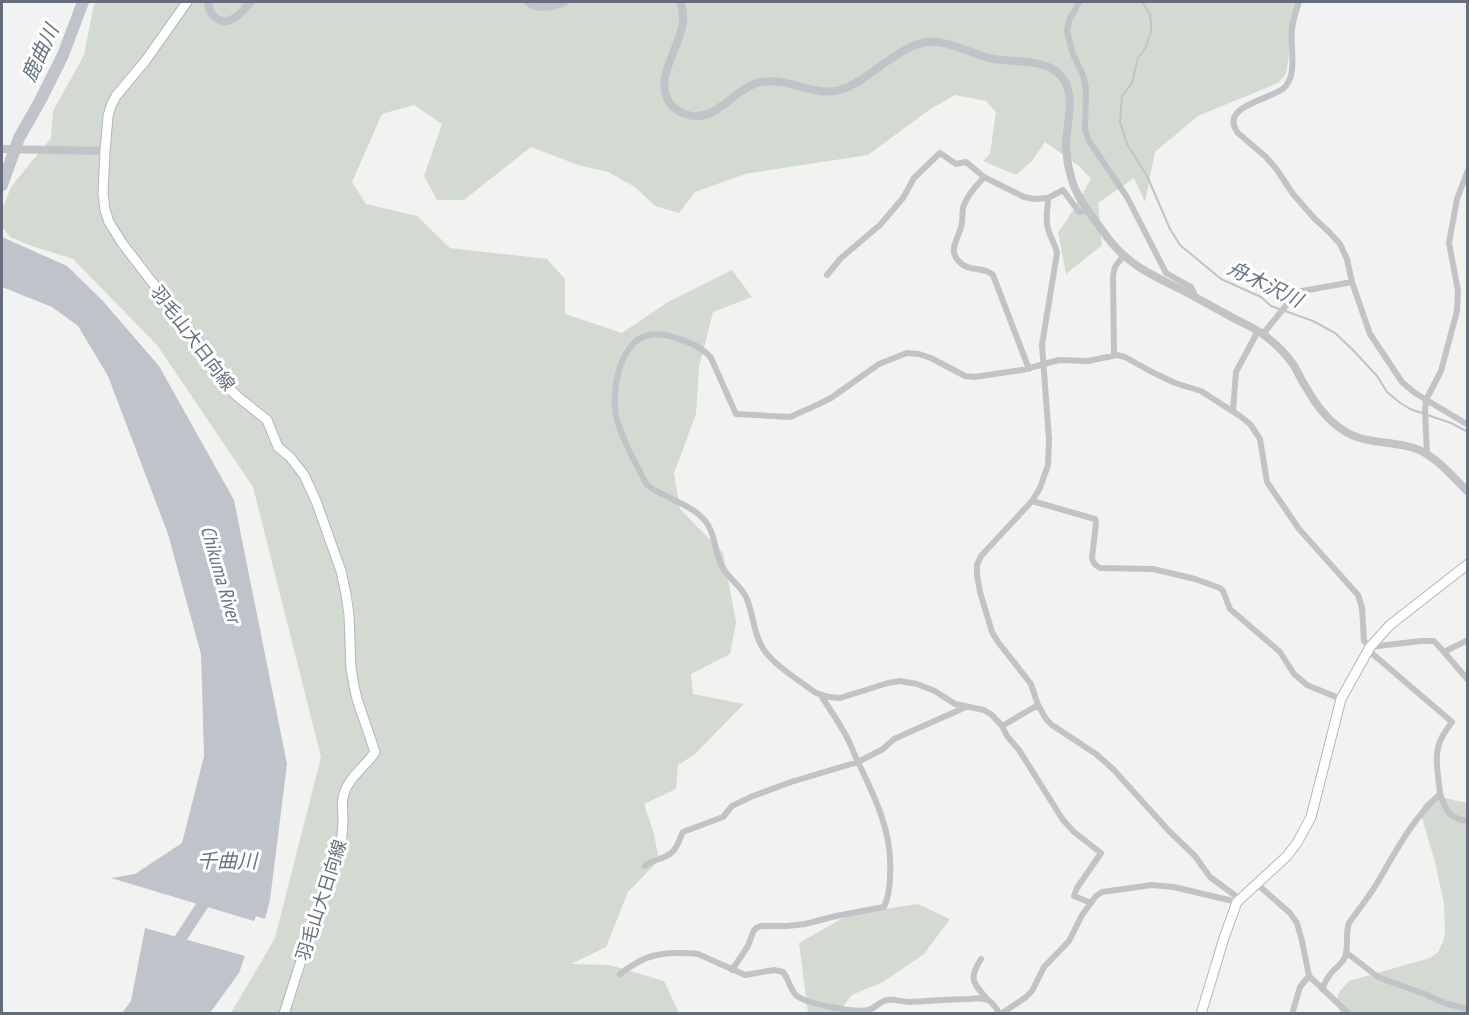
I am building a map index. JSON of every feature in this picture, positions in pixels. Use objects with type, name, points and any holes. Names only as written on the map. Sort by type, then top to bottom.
[{"type":"main road","name":"羽毛山大日向線","points":[[187,2],[146,60],[116,96],[111,106],[105,151],[103,194],[105,210],[114,232],[220,371],[231,390],[267,420],[278,447],[290,457],[304,475],[334,551],[346,594],[352,677],[375,752],[370,761],[350,782],[344,794],[343,834],[340,847],[284,1014]]},
{"type":"main road","points":[[1201,1014],[1224,938],[1239,900],[1287,856],[1307,828],[1341,699],[1369,649],[1390,625],[1467,564]]},
{"type":"street","points":[[208,2],[208,10],[212,16],[223,21],[237,16],[251,2]]},
{"type":"street","points":[[528,2],[539,7],[564,2]]},
{"type":"street","points":[[680,2],[684,10],[683,28],[666,74],[665,93],[669,103],[680,112],[693,116],[709,114],[746,88],[767,81],[786,82],[821,91],[840,90],[904,52],[928,42],[939,42],[994,58],[1035,63],[1054,70],[1066,84],[1070,104],[1066,147],[1073,185],[1088,210],[1124,256],[1142,270],[1260,332],[1287,357],[1303,383],[1334,424],[1358,438],[1415,448],[1427,454],[1467,492]]},
{"type":"street","points":[[1079,2],[1067,30],[1071,52],[1083,75],[1086,88],[1085,129],[1089,141],[1128,197],[1166,273],[1191,287],[1196,298]]},
{"type":"street","points":[[1299,2],[1292,30],[1291,77],[1284,88],[1241,109],[1236,114],[1233,125],[1238,133],[1266,157],[1307,210],[1340,244],[1347,259],[1352,282],[1370,334],[1402,382],[1467,425]]},
{"type":"street","points":[[2,149],[105,151]]},
{"type":"street","points":[[827,275],[841,258],[880,225],[903,198],[914,178],[940,153],[956,164],[966,162],[984,177],[1024,197],[1048,198],[1062,190],[1079,212],[1088,210]]},
{"type":"street","points":[[1427,454],[1426,400],[1442,371],[1457,311],[1458,291],[1449,243],[1456,199],[1467,170]]},
{"type":"street","points":[[984,177],[967,198],[954,255],[968,268],[985,270],[993,275],[1029,369]]},
{"type":"street","points":[[1048,198],[1047,224],[1057,253],[1042,345],[1049,453],[1045,476],[1032,501],[985,551],[977,566],[976,574],[980,592],[992,632],[1031,684],[1038,705],[1046,718],[1052,725],[1096,754],[1113,769],[1195,856],[1204,871],[1239,900]]},
{"type":"street","points":[[1114,355],[1113,276],[1115,267],[1124,256]]},
{"type":"street","points":[[1233,411],[1236,372],[1260,332],[1297,292],[1352,282]]},
{"type":"street","points":[[1091,903],[1074,897],[1077,888],[1101,853],[1074,832],[1063,820],[1019,750],[992,715],[984,710],[954,704],[935,691],[917,684],[900,681],[888,682],[840,698],[821,695],[770,657],[762,647],[746,597],[723,569],[708,524],[694,512],[647,485],[620,429],[615,409],[616,381],[626,355],[638,340],[648,335],[668,336],[691,343],[705,351],[711,358],[736,414],[790,417],[831,398],[879,364],[908,352],[931,357],[965,376],[974,377],[1029,369],[1059,360],[1088,360],[1114,355],[1125,357],[1175,383],[1201,391],[1250,424],[1260,439],[1267,482],[1299,529],[1358,595],[1362,608],[1364,641],[1369,649],[1452,723],[1438,745],[1440,794],[1448,814],[1456,819],[1467,821]]},
{"type":"street","points":[[1032,501],[1095,519],[1092,561],[1097,567],[1153,569],[1195,579],[1220,588],[1230,609],[1280,652],[1294,674],[1307,685],[1341,699]]},
{"type":"street","points":[[1444,652],[1467,640]]},
{"type":"street","points":[[1369,649],[1434,641],[1467,680]]},
{"type":"street","points":[[732,970],[748,946],[756,928],[805,924],[884,907],[889,891],[891,864],[883,817],[842,727],[821,695]]},
{"type":"street","points":[[1002,726],[1038,705]]},
{"type":"street","points":[[645,866],[651,861],[673,853],[683,832],[723,817],[732,806],[791,782],[858,762],[884,749],[894,739],[967,707]]},
{"type":"street","points":[[1322,989],[1336,967],[1344,962],[1349,923],[1374,888],[1401,841],[1431,802],[1440,794]]},
{"type":"street","points":[[1257,884],[1290,912],[1297,923],[1309,976],[1349,1014]]},
{"type":"street","points":[[981,959],[972,978],[1000,1014],[1032,991],[1044,968],[1069,941],[1082,915],[1096,896],[1102,892],[1152,885],[1174,886],[1239,900]]},
{"type":"street","points":[[1347,952],[1378,977],[1447,1004],[1467,1009]]},
{"type":"street","points":[[620,974],[644,958],[664,953],[693,953],[745,975],[779,970],[788,978],[797,996],[832,1011],[869,1010],[887,1000],[907,1002],[987,999]]},
{"type":"street","points":[[1292,1014],[1300,987],[1309,976]]},
{"type":"shaded area","points":[[99,2],[1297,2],[1286,74],[1278,83],[1198,116],[1155,152],[1145,202],[1134,178],[1098,203],[1102,245],[1066,274],[1058,232],[1091,179],[1079,166],[1045,142],[1032,161],[1016,175],[983,161],[990,154],[996,112],[986,101],[955,95],[929,110],[868,155],[745,174],[695,192],[679,213],[655,206],[635,187],[608,172],[578,165],[531,147],[464,200],[437,200],[424,176],[442,124],[414,105],[382,114],[352,182],[366,204],[417,216],[450,248],[547,259],[565,279],[565,314],[622,333],[668,302],[732,270],[752,297],[713,312],[699,367],[696,414],[674,473],[680,509],[723,553],[736,622],[730,654],[691,674],[693,694],[744,704],[694,755],[678,765],[676,789],[644,804],[654,834],[659,860],[628,892],[606,947],[571,964],[610,965],[664,981],[679,1013],[231,1013],[275,938],[321,757],[253,487],[157,345],[73,259],[10,237],[2,223],[2,210],[11,187],[51,138],[53,111],[84,55],[94,4]]},
{"type":"shaded area","points":[[1441,797],[1467,803],[1467,1013],[1341,1013],[1336,1004],[1339,992],[1349,981],[1430,958],[1438,952],[1443,942],[1444,904],[1422,818],[1423,805],[1430,799]]},
{"type":"shaded area","points":[[918,904],[950,919],[924,954],[883,982],[852,995],[838,1013],[808,1013],[799,943],[850,914]]},
{"type":"water","name":"千曲川","points":[[2,237],[67,266],[102,300],[159,366],[234,500],[287,764],[270,900],[265,919],[256,916],[254,921],[111,878],[135,874],[182,843],[204,756],[201,654],[168,534],[108,376],[78,326],[52,307],[2,287]]},
{"type":"water","points":[[145,928],[245,956],[239,973],[210,1013],[122,1013],[131,1001]]},
{"type":"waterway","name":"鹿曲川","points":[[2,185],[19,138],[63,55],[83,2]]},
{"type":"waterway","name":"舟木沢川","points":[[1142,2],[1150,14],[1151,32],[1146,47],[1138,58],[1132,83],[1122,96],[1120,122],[1127,144],[1148,178],[1170,229],[1180,245],[1221,279],[1261,297],[1271,306],[1313,321],[1335,333],[1377,376],[1387,392],[1399,402],[1410,409],[1451,423],[1468,432]]},
{"type":"waterway","name":"Chikuma River","points":[[173,950],[205,901],[207,890]]}]
